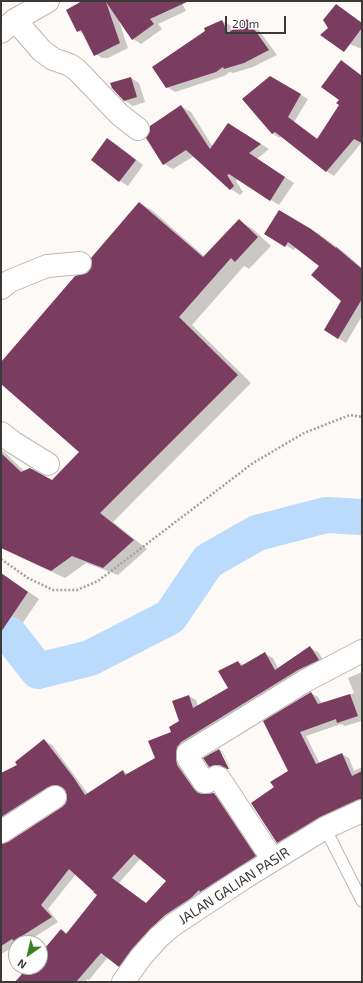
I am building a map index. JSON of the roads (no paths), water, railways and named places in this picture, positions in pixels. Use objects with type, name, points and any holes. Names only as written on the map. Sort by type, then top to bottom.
[{"type":"street","points":[[48,1],[8,26],[53,59],[74,67],[120,115],[138,129]]},
{"type":"street","points":[[1,288],[10,281],[47,266],[80,263]]},
{"type":"street","points":[[1,433],[48,464]]},
{"type":"street","points":[[273,860],[219,778],[216,777],[204,782],[188,758],[188,754],[305,681],[362,651]]},
{"type":"street","points":[[1,832],[55,797]]},
{"type":"street","name":"JALAN GALIAN PASIR","points":[[123,982],[141,957],[159,937],[173,925],[244,878],[325,828],[362,811]]},
{"type":"lane","points":[[325,828],[362,902]]},
{"type":"waterway","points":[[1,631],[10,635],[38,671],[90,658],[170,617],[208,561],[257,533],[326,515],[362,517]]}]
